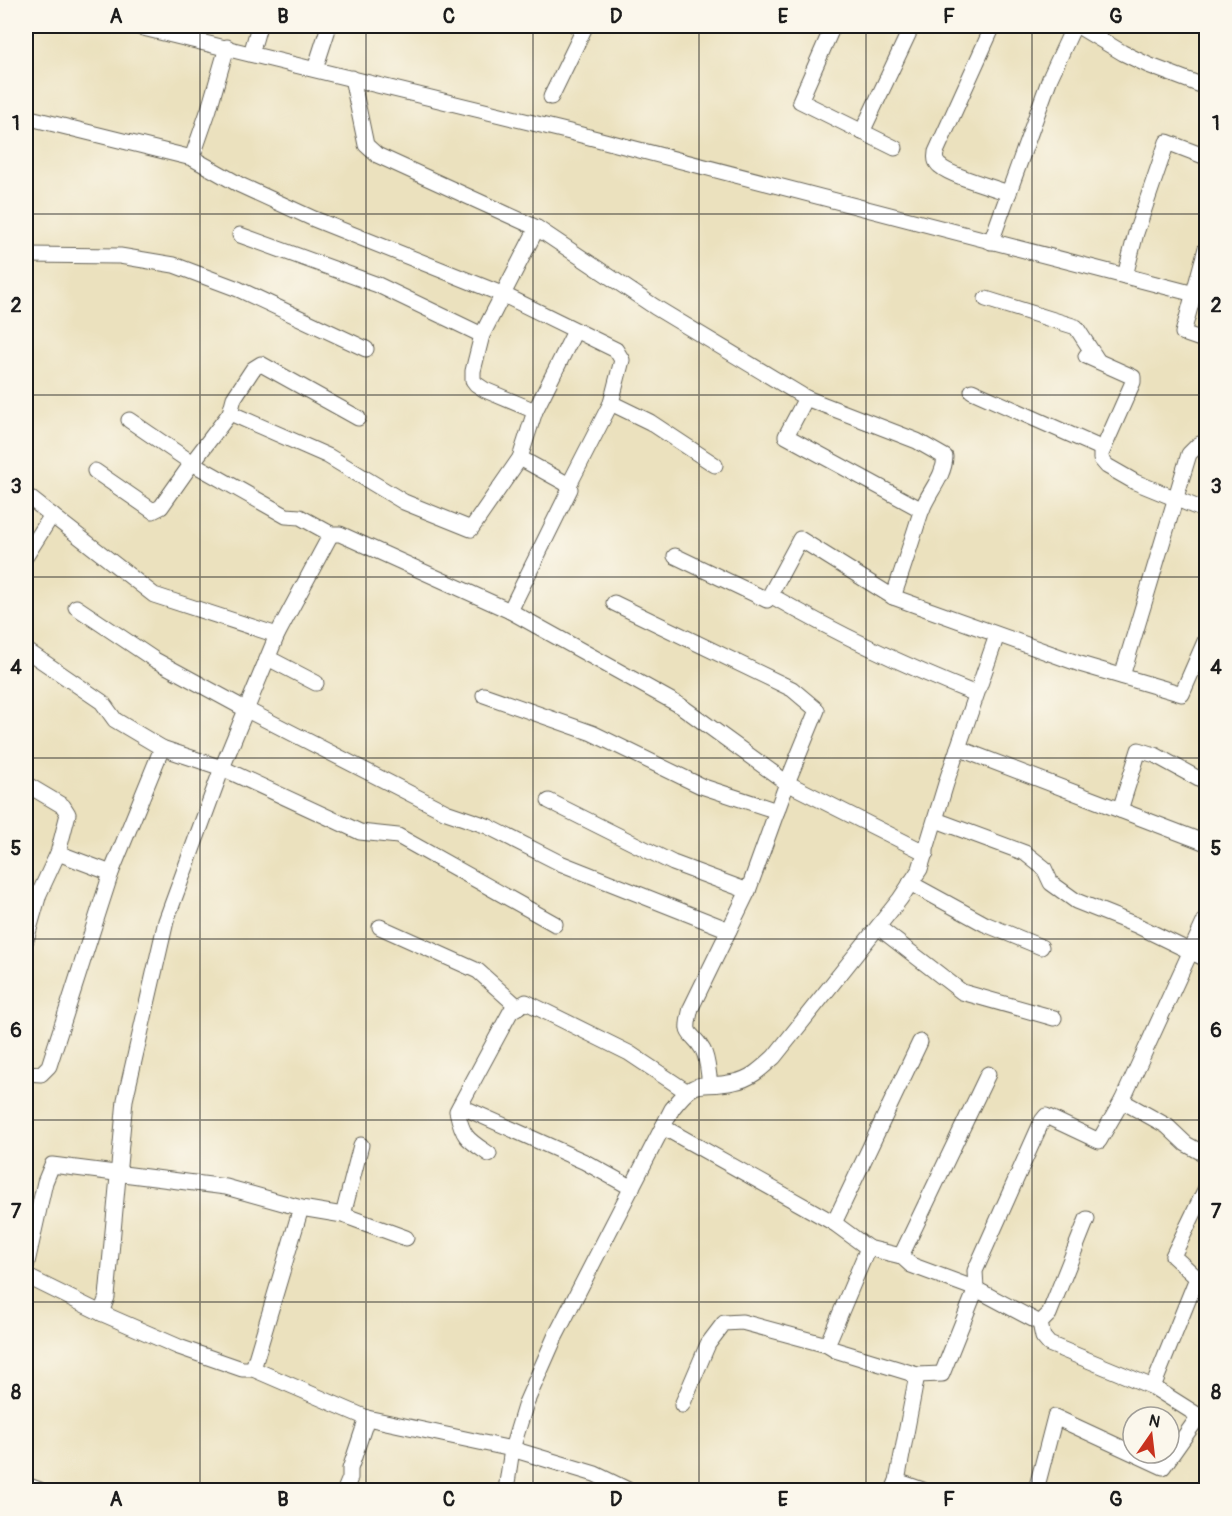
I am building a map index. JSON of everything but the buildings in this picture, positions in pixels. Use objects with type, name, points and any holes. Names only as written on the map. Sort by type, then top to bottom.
[{"type":"street","points":[[135,26],[570,132],[1199,296]]},
{"type":"street","points":[[251,54],[259,26]]},
{"type":"street","points":[[315,69],[329,26]]},
{"type":"street","points":[[833,26],[800,101],[895,148]]},
{"type":"street","points":[[862,132],[912,26]]},
{"type":"street","points":[[993,26],[936,152],[935,159],[939,165],[949,171],[1009,193]]},
{"type":"street","points":[[551,97],[582,27]]},
{"type":"street","points":[[992,242],[1050,78],[1082,27],[1123,53],[1206,87]]},
{"type":"street","points":[[192,158],[209,109],[226,47]]},
{"type":"street","points":[[352,78],[366,145],[377,155],[537,228],[655,307],[806,398],[917,441],[945,457],[945,468],[922,510],[893,597]]},
{"type":"street","points":[[26,117],[192,158],[240,185],[314,219],[504,295],[616,350],[622,360],[611,403],[569,485],[570,489],[510,611]]},
{"type":"street","points":[[1125,276],[1136,234],[1167,142],[1206,158]]},
{"type":"street","points":[[535,411],[485,390],[473,380],[473,371],[482,335],[537,228]]},
{"type":"street","points":[[240,235],[378,285],[482,335]]},
{"type":"street","points":[[1206,248],[1199,296],[1183,333],[1206,341]]},
{"type":"street","points":[[26,255],[120,256],[174,265],[238,289],[366,349]]},
{"type":"street","points":[[986,299],[1076,327],[1092,359],[1133,377],[1133,382],[1103,449],[1101,459],[1107,466],[1135,482],[1206,511]]},
{"type":"street","points":[[230,413],[328,456],[404,502],[471,529],[520,458],[535,411],[575,331]]},
{"type":"street","points":[[95,471],[153,512],[161,507],[230,413],[234,398],[253,369],[261,364],[358,418]]},
{"type":"street","points":[[972,391],[1103,449]]},
{"type":"street","points":[[806,398],[786,436],[922,510]]},
{"type":"street","points":[[611,403],[651,422],[715,465]]},
{"type":"street","points":[[129,420],[192,462],[286,516],[300,517],[331,534],[340,534],[510,611],[681,706],[787,783],[926,853]]},
{"type":"street","points":[[1122,676],[1189,454],[1206,441]]},
{"type":"street","points":[[520,458],[569,485]]},
{"type":"street","points":[[26,495],[154,595],[277,635]]},
{"type":"street","points":[[26,556],[52,515]]},
{"type":"street","points":[[101,1313],[107,1297],[125,1100],[166,921],[222,768],[277,635],[331,534]]},
{"type":"street","points":[[675,556],[767,600],[800,539],[893,597],[997,635],[1182,694],[1206,639]]},
{"type":"street","points":[[770,595],[826,627],[976,694]]},
{"type":"street","points":[[614,603],[792,689],[817,710],[787,783],[748,891],[691,1008],[687,1024],[690,1037],[704,1052],[710,1083]]},
{"type":"street","points":[[76,606],[155,660],[446,812],[487,826],[560,863],[729,930]]},
{"type":"street","points":[[506,1491],[512,1449],[526,1403],[555,1337],[672,1109],[686,1091],[697,1085],[734,1082],[755,1074],[774,1057],[878,927],[920,868],[997,635]]},
{"type":"street","points":[[26,650],[102,702],[115,720],[162,748],[222,768],[360,832],[398,836],[555,924]]},
{"type":"street","points":[[268,658],[316,683]]},
{"type":"street","points":[[484,695],[592,733],[701,786],[777,812]]},
{"type":"street","points":[[26,1074],[41,1074],[49,1066],[111,873],[162,748]]},
{"type":"street","points":[[958,748],[1206,843]]},
{"type":"street","points":[[1119,810],[1139,750],[1155,755],[1206,783]]},
{"type":"street","points":[[26,784],[63,806],[68,814],[58,853],[32,891],[26,940]]},
{"type":"street","points":[[549,801],[673,862],[748,891]]},
{"type":"street","points":[[936,820],[1025,852],[1044,868],[1051,883],[1076,901],[1136,925],[1206,959]]},
{"type":"street","points":[[58,853],[111,873]]},
{"type":"street","points":[[910,883],[985,924],[1041,947]]},
{"type":"street","points":[[682,1404],[708,1344],[723,1323],[742,1322],[827,1345],[835,1350],[917,1374],[942,1374],[976,1289],[975,1271],[1042,1121],[1047,1116],[1099,1141],[1122,1101],[1206,918]]},
{"type":"street","points":[[380,927],[478,971],[518,1007]]},
{"type":"street","points":[[878,927],[962,992],[1054,1018]]},
{"type":"street","points":[[489,1154],[467,1139],[461,1130],[457,1111],[511,1011],[526,1002],[629,1053],[686,1091]]},
{"type":"street","points":[[834,1222],[920,1042]]},
{"type":"street","points":[[901,1256],[988,1074]]},
{"type":"street","points":[[1122,1101],[1167,1126],[1186,1144],[1206,1155]]},
{"type":"street","points":[[460,1106],[585,1162],[632,1188]]},
{"type":"street","points":[[663,1127],[834,1222],[868,1248],[901,1256],[911,1265],[976,1289],[1041,1323]]},
{"type":"street","points":[[343,1215],[361,1145]]},
{"type":"street","points":[[26,1267],[45,1182],[52,1165],[226,1187],[301,1208],[343,1215],[406,1238]]},
{"type":"street","points":[[1153,1387],[1197,1278],[1173,1256],[1206,1188]]},
{"type":"street","points":[[253,1369],[301,1208]]},
{"type":"street","points":[[1036,1491],[1054,1417],[1163,1467],[1203,1416],[1153,1387],[1049,1344],[1043,1337],[1041,1323],[1049,1314],[1088,1219]]},
{"type":"street","points":[[827,1345],[868,1248]]},
{"type":"street","points":[[26,1276],[101,1313],[179,1347],[242,1369],[253,1369],[367,1418],[512,1449],[595,1474],[628,1491]]},
{"type":"street","points":[[917,1374],[895,1486],[923,1491]]},
{"type":"street","points":[[345,1491],[367,1418]]},
{"type":"street","points":[[26,1485],[40,1491]]}]
